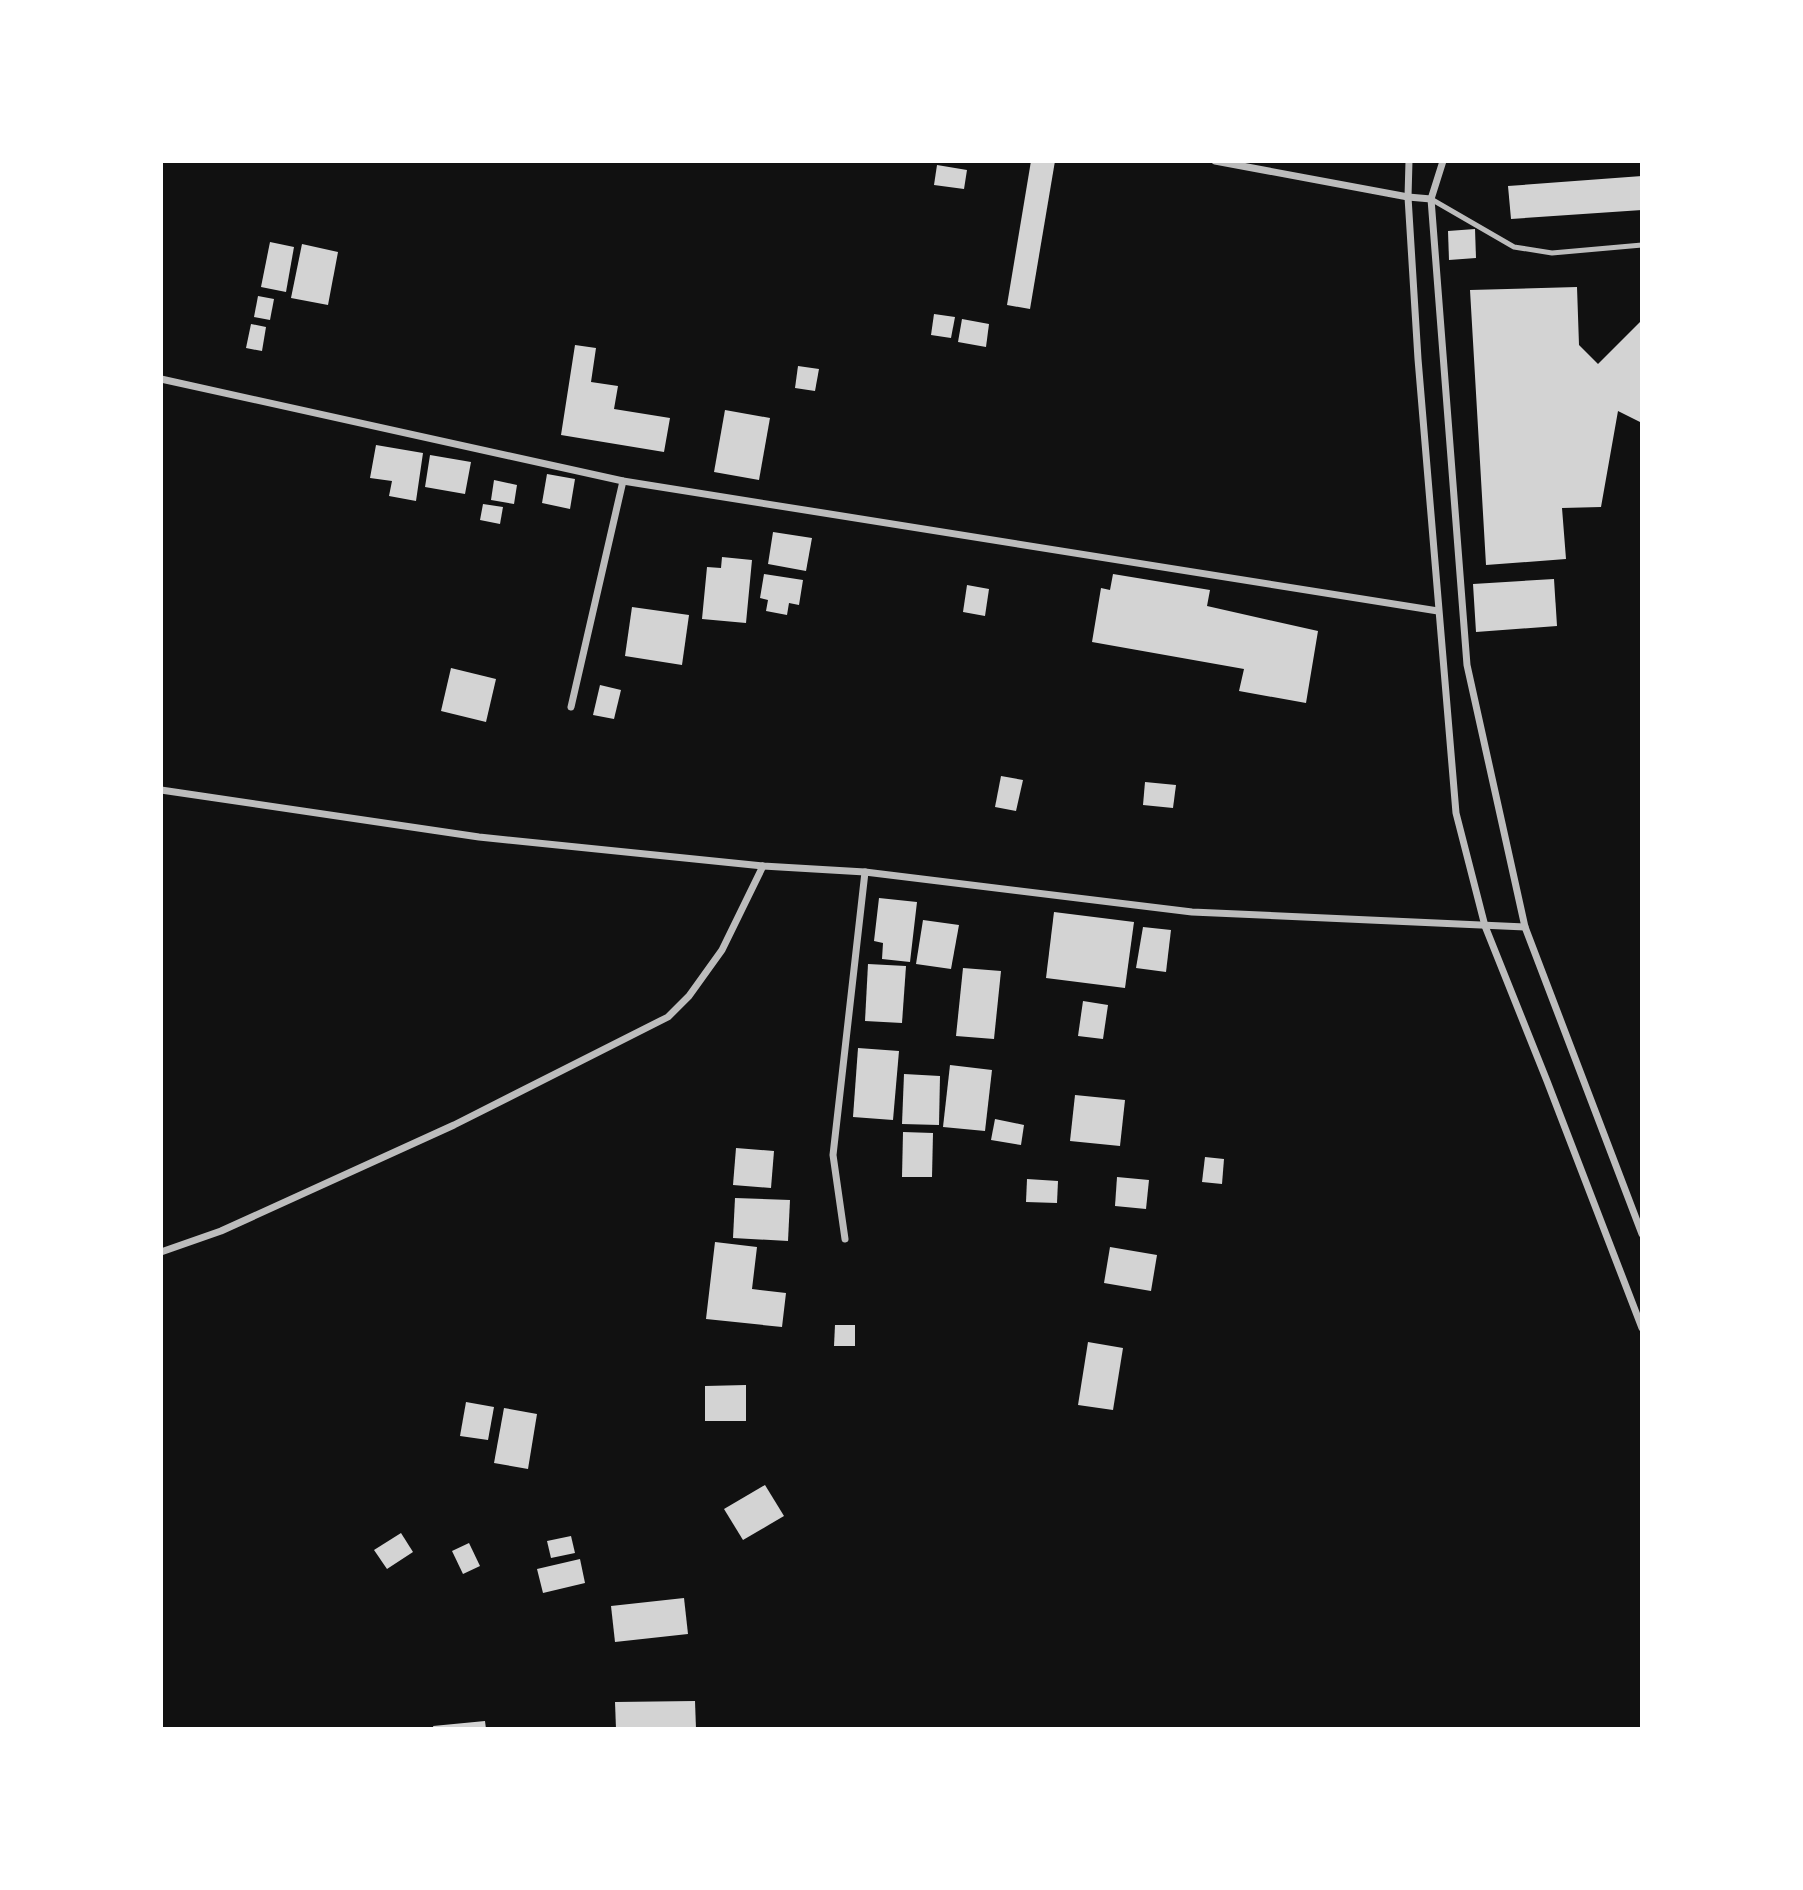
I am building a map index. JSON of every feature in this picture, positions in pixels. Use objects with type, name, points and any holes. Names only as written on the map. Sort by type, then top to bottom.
[{"type":"street","points":[[1215,161],[1431,199]]},
{"type":"street","points":[[1409,161],[1408,197],[1418,359],[1456,813],[1485,926],[1642,1328]]},
{"type":"street","points":[[1443,161],[1431,199],[1466,665],[1525,927],[1642,1234]]},
{"type":"street","points":[[161,379],[622,481],[1438,611]]},
{"type":"street","points":[[571,707],[622,481]]},
{"type":"street","points":[[161,790],[479,838],[763,866],[865,872],[1192,912],[1525,927]]},
{"type":"street","points":[[161,1252],[221,1231],[454,1125],[668,1017],[689,996],[722,950],[763,866]]},
{"type":"street","points":[[845,1239],[833,1155],[865,872]]},
{"type":"lane","points":[[1431,199],[1514,247],[1552,253],[1642,245]]},
{"type":"building","points":[[1031,161],[1055,161],[1030,309],[1007,305]]},
{"type":"building","points":[[937,165],[967,170],[964,189],[934,185]]},
{"type":"building","points":[[1642,176],[1642,210],[1511,219],[1508,186]]},
{"type":"building","points":[[1475,229],[1476,258],[1449,260],[1448,231]]},
{"type":"building","points":[[270,242],[294,247],[286,292],[261,287]]},
{"type":"building","points":[[302,244],[338,252],[328,305],[291,298]]},
{"type":"building","points":[[1577,287],[1579,345],[1598,364],[1642,320],[1642,423],[1618,411],[1601,507],[1562,508],[1566,559],[1486,565],[1470,290]]},
{"type":"building","points":[[258,296],[274,299],[270,320],[254,317]]},
{"type":"building","points":[[934,314],[955,317],[951,338],[931,335]]},
{"type":"building","points":[[962,319],[989,324],[986,347],[958,342]]},
{"type":"building","points":[[251,324],[266,327],[262,351],[246,348]]},
{"type":"building","points":[[575,345],[596,348],[591,382],[618,386],[614,409],[670,418],[664,452],[561,435]]},
{"type":"building","points":[[798,366],[819,369],[815,391],[795,388]]},
{"type":"building","points":[[725,410],[770,418],[759,480],[714,472]]},
{"type":"building","points":[[376,445],[423,453],[416,501],[389,496],[392,481],[370,478]]},
{"type":"building","points":[[430,455],[471,462],[465,494],[425,487]]},
{"type":"building","points":[[547,474],[575,479],[570,509],[542,503]]},
{"type":"building","points":[[494,480],[517,485],[514,504],[491,500]]},
{"type":"building","points":[[483,504],[503,507],[500,524],[480,520]]},
{"type":"building","points":[[773,532],[812,538],[806,571],[768,564]]},
{"type":"building","points":[[722,557],[752,560],[746,623],[702,619],[707,567],[721,568]]},
{"type":"building","points":[[764,574],[803,580],[799,605],[789,603],[787,615],[766,611],[768,600],[760,598]]},
{"type":"building","points":[[1113,574],[1210,590],[1207,606],[1318,631],[1306,703],[1239,691],[1244,669],[1092,642],[1101,588],[1110,590]]},
{"type":"building","points":[[1554,579],[1557,626],[1476,632],[1473,584]]},
{"type":"building","points":[[967,585],[989,589],[985,616],[963,612]]},
{"type":"building","points":[[632,607],[689,615],[682,665],[625,656]]},
{"type":"building","points":[[451,668],[496,679],[486,722],[441,711]]},
{"type":"building","points":[[600,685],[621,690],[614,719],[593,715]]},
{"type":"building","points":[[1001,776],[1023,780],[1016,811],[995,807]]},
{"type":"building","points":[[1145,782],[1176,785],[1173,808],[1143,805]]},
{"type":"building","points":[[879,898],[917,902],[910,962],[882,959],[883,943],[874,941]]},
{"type":"building","points":[[1054,912],[1134,922],[1125,988],[1046,978]]},
{"type":"building","points":[[923,920],[959,925],[951,969],[916,964]]},
{"type":"building","points":[[1143,927],[1171,930],[1166,972],[1136,968]]},
{"type":"building","points":[[868,964],[906,966],[902,1023],[865,1021]]},
{"type":"building","points":[[963,968],[1001,971],[994,1039],[956,1036]]},
{"type":"building","points":[[1083,1001],[1108,1005],[1103,1039],[1078,1036]]},
{"type":"building","points":[[858,1048],[899,1051],[893,1120],[853,1117]]},
{"type":"building","points":[[950,1065],[992,1070],[985,1131],[943,1127]]},
{"type":"building","points":[[904,1074],[940,1076],[939,1125],[902,1124]]},
{"type":"building","points":[[1075,1095],[1125,1100],[1120,1146],[1070,1141]]},
{"type":"building","points":[[995,1119],[1024,1125],[1021,1145],[991,1140]]},
{"type":"building","points":[[903,1132],[933,1133],[932,1177],[902,1177]]},
{"type":"building","points":[[736,1148],[774,1151],[771,1188],[733,1185]]},
{"type":"building","points":[[1205,1157],[1224,1159],[1222,1184],[1202,1182]]},
{"type":"building","points":[[1117,1177],[1149,1180],[1146,1209],[1115,1206]]},
{"type":"building","points":[[1027,1179],[1058,1181],[1057,1203],[1026,1202]]},
{"type":"building","points":[[735,1198],[790,1200],[788,1241],[733,1238]]},
{"type":"building","points":[[715,1242],[757,1247],[752,1289],[786,1293],[782,1327],[706,1319]]},
{"type":"building","points":[[1110,1247],[1157,1255],[1151,1291],[1104,1283]]},
{"type":"building","points":[[835,1325],[855,1325],[855,1346],[834,1346]]},
{"type":"building","points":[[1088,1342],[1123,1348],[1113,1410],[1078,1405]]},
{"type":"building","points":[[746,1385],[746,1421],[705,1421],[705,1386]]},
{"type":"building","points":[[466,1402],[494,1407],[488,1440],[460,1436]]},
{"type":"building","points":[[504,1408],[537,1414],[528,1469],[494,1463]]},
{"type":"building","points":[[765,1485],[784,1516],[743,1540],[724,1509]]},
{"type":"building","points":[[401,1533],[413,1552],[387,1569],[374,1550]]},
{"type":"building","points":[[571,1536],[575,1553],[551,1558],[547,1541]]},
{"type":"building","points":[[469,1543],[480,1566],[463,1574],[452,1551]]},
{"type":"building","points":[[580,1559],[585,1583],[543,1593],[537,1569]]},
{"type":"building","points":[[684,1598],[688,1634],[615,1642],[611,1606]]},
{"type":"building","points":[[695,1701],[696,1729],[616,1729],[615,1702]]},
{"type":"building","points":[[485,1721],[486,1729],[434,1729],[433,1726]]}]
